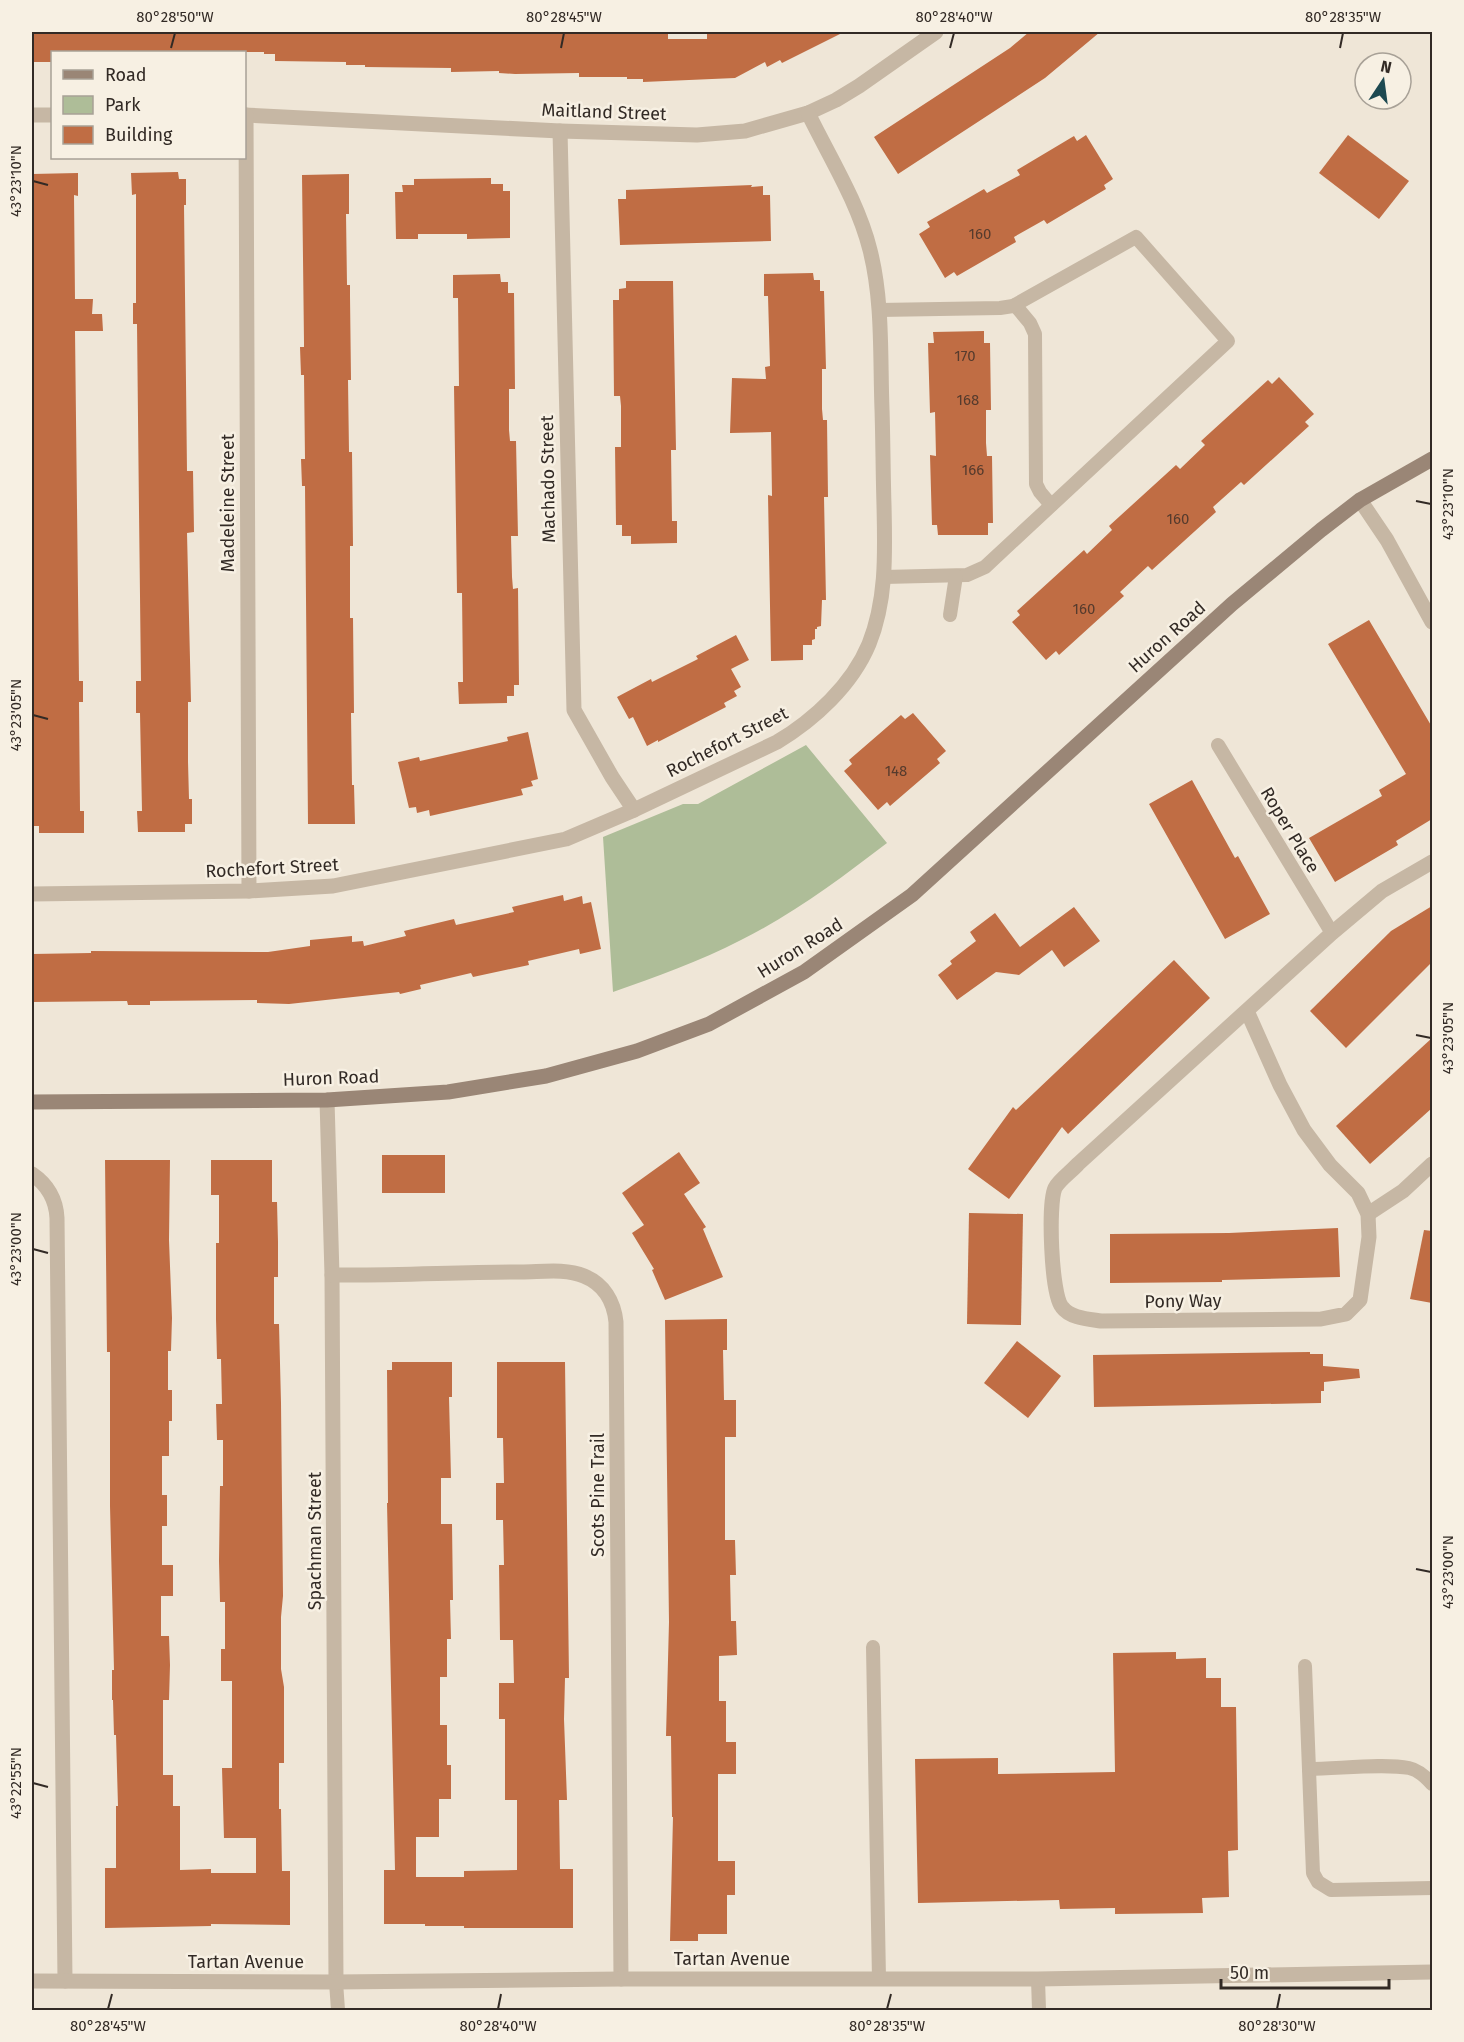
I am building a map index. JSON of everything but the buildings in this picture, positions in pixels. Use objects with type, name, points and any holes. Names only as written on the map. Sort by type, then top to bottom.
[{"type":"main road","name":"Huron Road","points":[[32,1102],[327,1100],[446,1092],[546,1076],[637,1051],[709,1024],[804,972],[912,896],[1232,604],[1360,500],[1432,459]]},
{"type":"street","name":"Maitland Street","points":[[246,115],[697,135],[745,130],[808,113],[859,86],[936,32]]},
{"type":"street","name":"Rochefort Street","points":[[32,894],[249,891],[333,886],[566,839],[634,810],[777,742],[798,729],[824,707],[852,675],[869,644],[880,604],[884,578],[879,310],[870,249],[859,217],[808,113]]},
{"type":"street","points":[[32,115],[51,115]]},
{"type":"street","name":"Machado Street","points":[[560,130],[573,701],[574,710],[612,777],[634,810]]},
{"type":"street","name":"Madeleine Street","points":[[245,159],[249,891]]},
{"type":"street","points":[[1360,500],[1387,540],[1432,622]]},
{"type":"street","name":"Pony Way","points":[[1247,1011],[1280,1085],[1304,1131],[1330,1165],[1358,1192],[1368,1214],[1369,1237],[1360,1300],[1346,1314],[1321,1318],[1101,1322],[1077,1317],[1062,1308],[1056,1293],[1052,1262],[1055,1187],[1332,933],[1382,891],[1432,862]]},
{"type":"street","name":"Spachman Street","points":[[327,1100],[333,1275],[336,1982]]},
{"type":"street","points":[[1368,1214],[1403,1191],[1432,1164]]},
{"type":"street","points":[[32,1174],[52,1195],[57,1218],[65,1981]]},
{"type":"street","name":"Scots Pine Trail","points":[[333,1275],[575,1273],[598,1284],[613,1305],[616,1322],[621,1978]]},
{"type":"street","name":"Tartan Avenue","points":[[32,1981],[336,1982],[621,1978],[1038,1979],[1432,1972]]},
{"type":"lane","points":[[879,310],[1000,308],[1015,305],[1136,237],[1227,341],[985,567],[967,575],[884,578]]},
{"type":"lane","points":[[1015,305],[1030,323],[1035,334],[1036,484],[1052,505]]},
{"type":"lane","points":[[950,615],[956,576]]},
{"type":"lane","name":"Roper Place","points":[[1218,745],[1332,933]]},
{"type":"lane","points":[[873,1647],[879,1979]]},
{"type":"lane","points":[[1305,1666],[1313,1873],[1318,1882],[1332,1890],[1432,1888]]},
{"type":"lane","points":[[1309,1770],[1410,1768],[1422,1774],[1432,1784]]},
{"type":"lane","points":[[1038,1979],[1039,2010]]},
{"type":"lane","points":[[336,1982],[338,2010]]},
{"type":"green space","points":[[806,745],[887,843],[816,895],[760,930],[694,962],[613,992],[603,837],[683,804],[698,804]]}]
